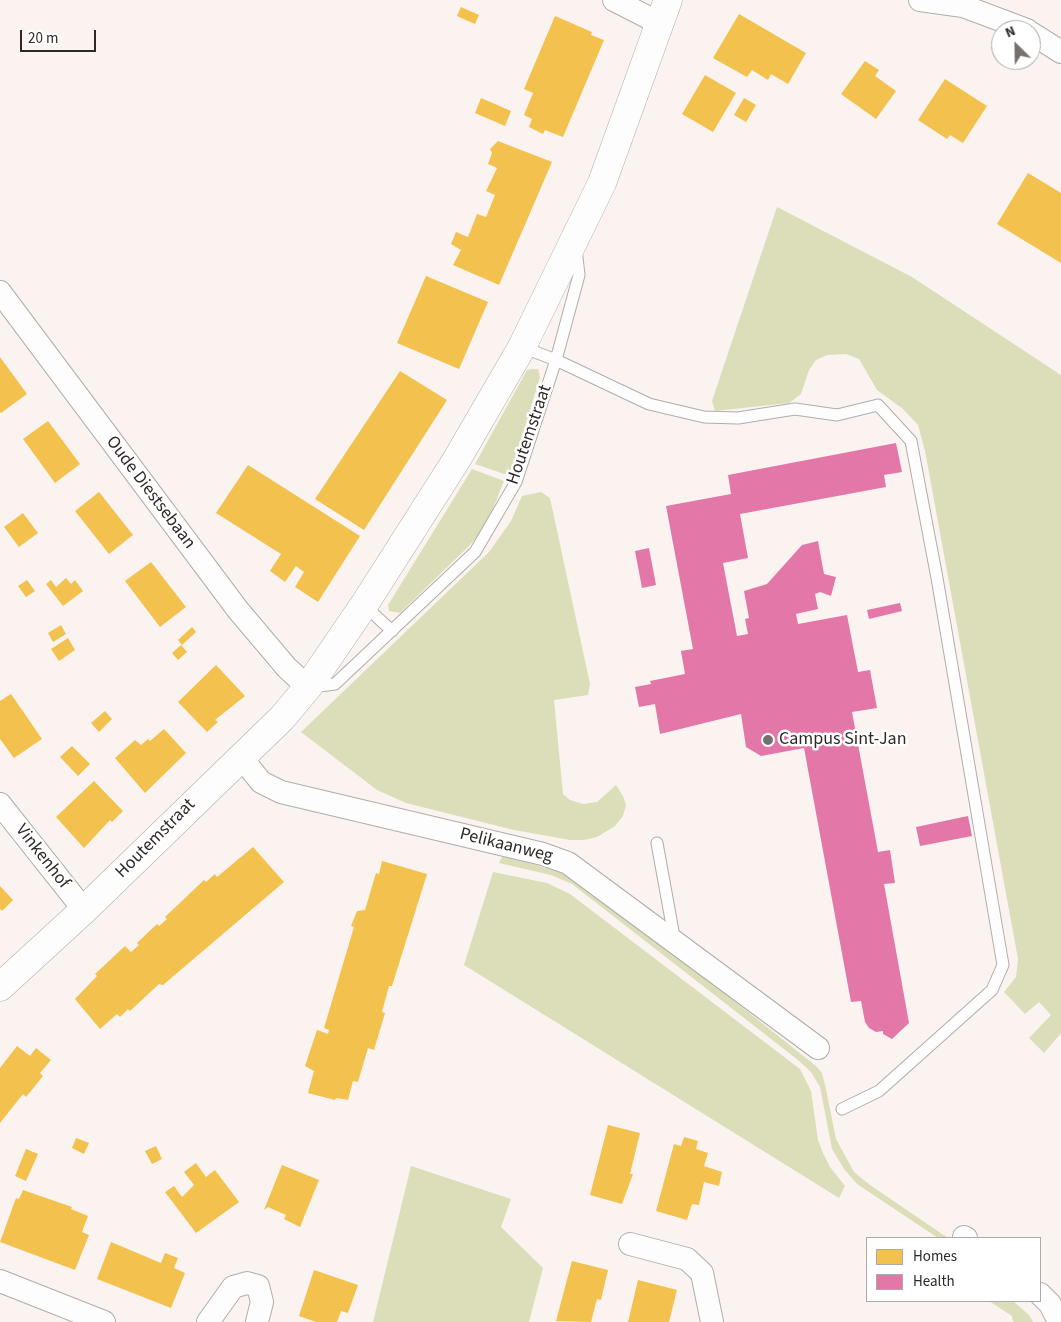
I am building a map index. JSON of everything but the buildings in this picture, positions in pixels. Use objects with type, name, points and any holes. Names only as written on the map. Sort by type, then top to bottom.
[{"type":"street","points":[[614,0],[664,12]]},
{"type":"street","points":[[920,0],[963,6],[1000,20]]},
{"type":"street","name":"Houtemstraat","points":[[0,986],[84,910],[282,718],[308,687],[364,606],[457,458],[522,347],[575,242],[602,183],[664,12]]},
{"type":"street","points":[[1041,39],[1061,52]]},
{"type":"street","name":"Oude Diestsebaan","points":[[0,292],[238,610],[287,668],[308,687]]},
{"type":"street","name":"Pelikaanweg","points":[[241,757],[261,782],[281,792],[543,854],[568,863],[818,1048]]},
{"type":"street","name":"Vinkenhof","points":[[0,804],[84,910]]},
{"type":"street","points":[[630,1244],[687,1259],[702,1273],[712,1322]]},
{"type":"street","points":[[0,1281],[104,1322]]},
{"type":"street","points":[[208,1322],[233,1286],[247,1283],[258,1286],[262,1302],[257,1322]]},
{"type":"street","points":[[1041,1295],[1050,1304],[1059,1322]]},
{"type":"lane","name":"Houtemstraat","points":[[308,687],[335,684],[475,552],[516,482],[556,360],[579,275],[575,242]]},
{"type":"lane","points":[[522,347],[556,360],[649,404],[704,417],[738,418],[795,409],[836,415],[878,405],[911,441],[938,578],[1003,965],[992,990],[879,1091],[842,1109]]},
{"type":"lane","points":[[364,606],[392,631]]},
{"type":"lane","points":[[657,843],[675,942]]},
{"type":"green space","points":[[777,207],[912,277],[1061,375],[1061,1033],[1044,1053],[1029,1038],[1051,1015],[1039,1002],[1025,1014],[1004,992],[1016,977],[1018,959],[925,451],[918,425],[903,409],[877,390],[859,359],[846,354],[827,355],[816,360],[809,370],[801,394],[789,403],[715,411],[712,401]]},
{"type":"green space","points":[[538,369],[540,377],[510,476],[475,464],[527,370]]},
{"type":"green space","points":[[472,469],[504,481],[486,526],[469,546],[400,613],[389,611],[388,605]]},
{"type":"green space","points":[[541,492],[550,498],[590,684],[588,695],[554,700],[563,794],[570,800],[583,804],[597,802],[616,785],[626,805],[623,816],[615,826],[597,837],[584,840],[570,840],[514,830],[406,803],[377,790],[301,732],[489,552],[511,521],[522,496]]},
{"type":"green space","points":[[503,855],[563,873],[645,930],[816,1066],[822,1073],[836,1139],[854,1172],[947,1237],[936,1237],[857,1184],[844,1169],[832,1149],[820,1087],[811,1072],[798,1060],[572,884],[551,875],[499,863]]},
{"type":"green space","points":[[493,872],[547,883],[570,894],[800,1069],[811,1091],[818,1140],[823,1153],[830,1167],[845,1186],[839,1198],[464,965]]},
{"type":"green space","points":[[411,1166],[511,1199],[501,1227],[543,1268],[529,1322],[373,1322]]},
{"type":"green space","points":[[991,1302],[1014,1302],[1029,1315],[1033,1322],[1013,1322],[1012,1316]]},
{"type":"place","name":"Campus Sint-Jan","points":[[768,740]]}]
